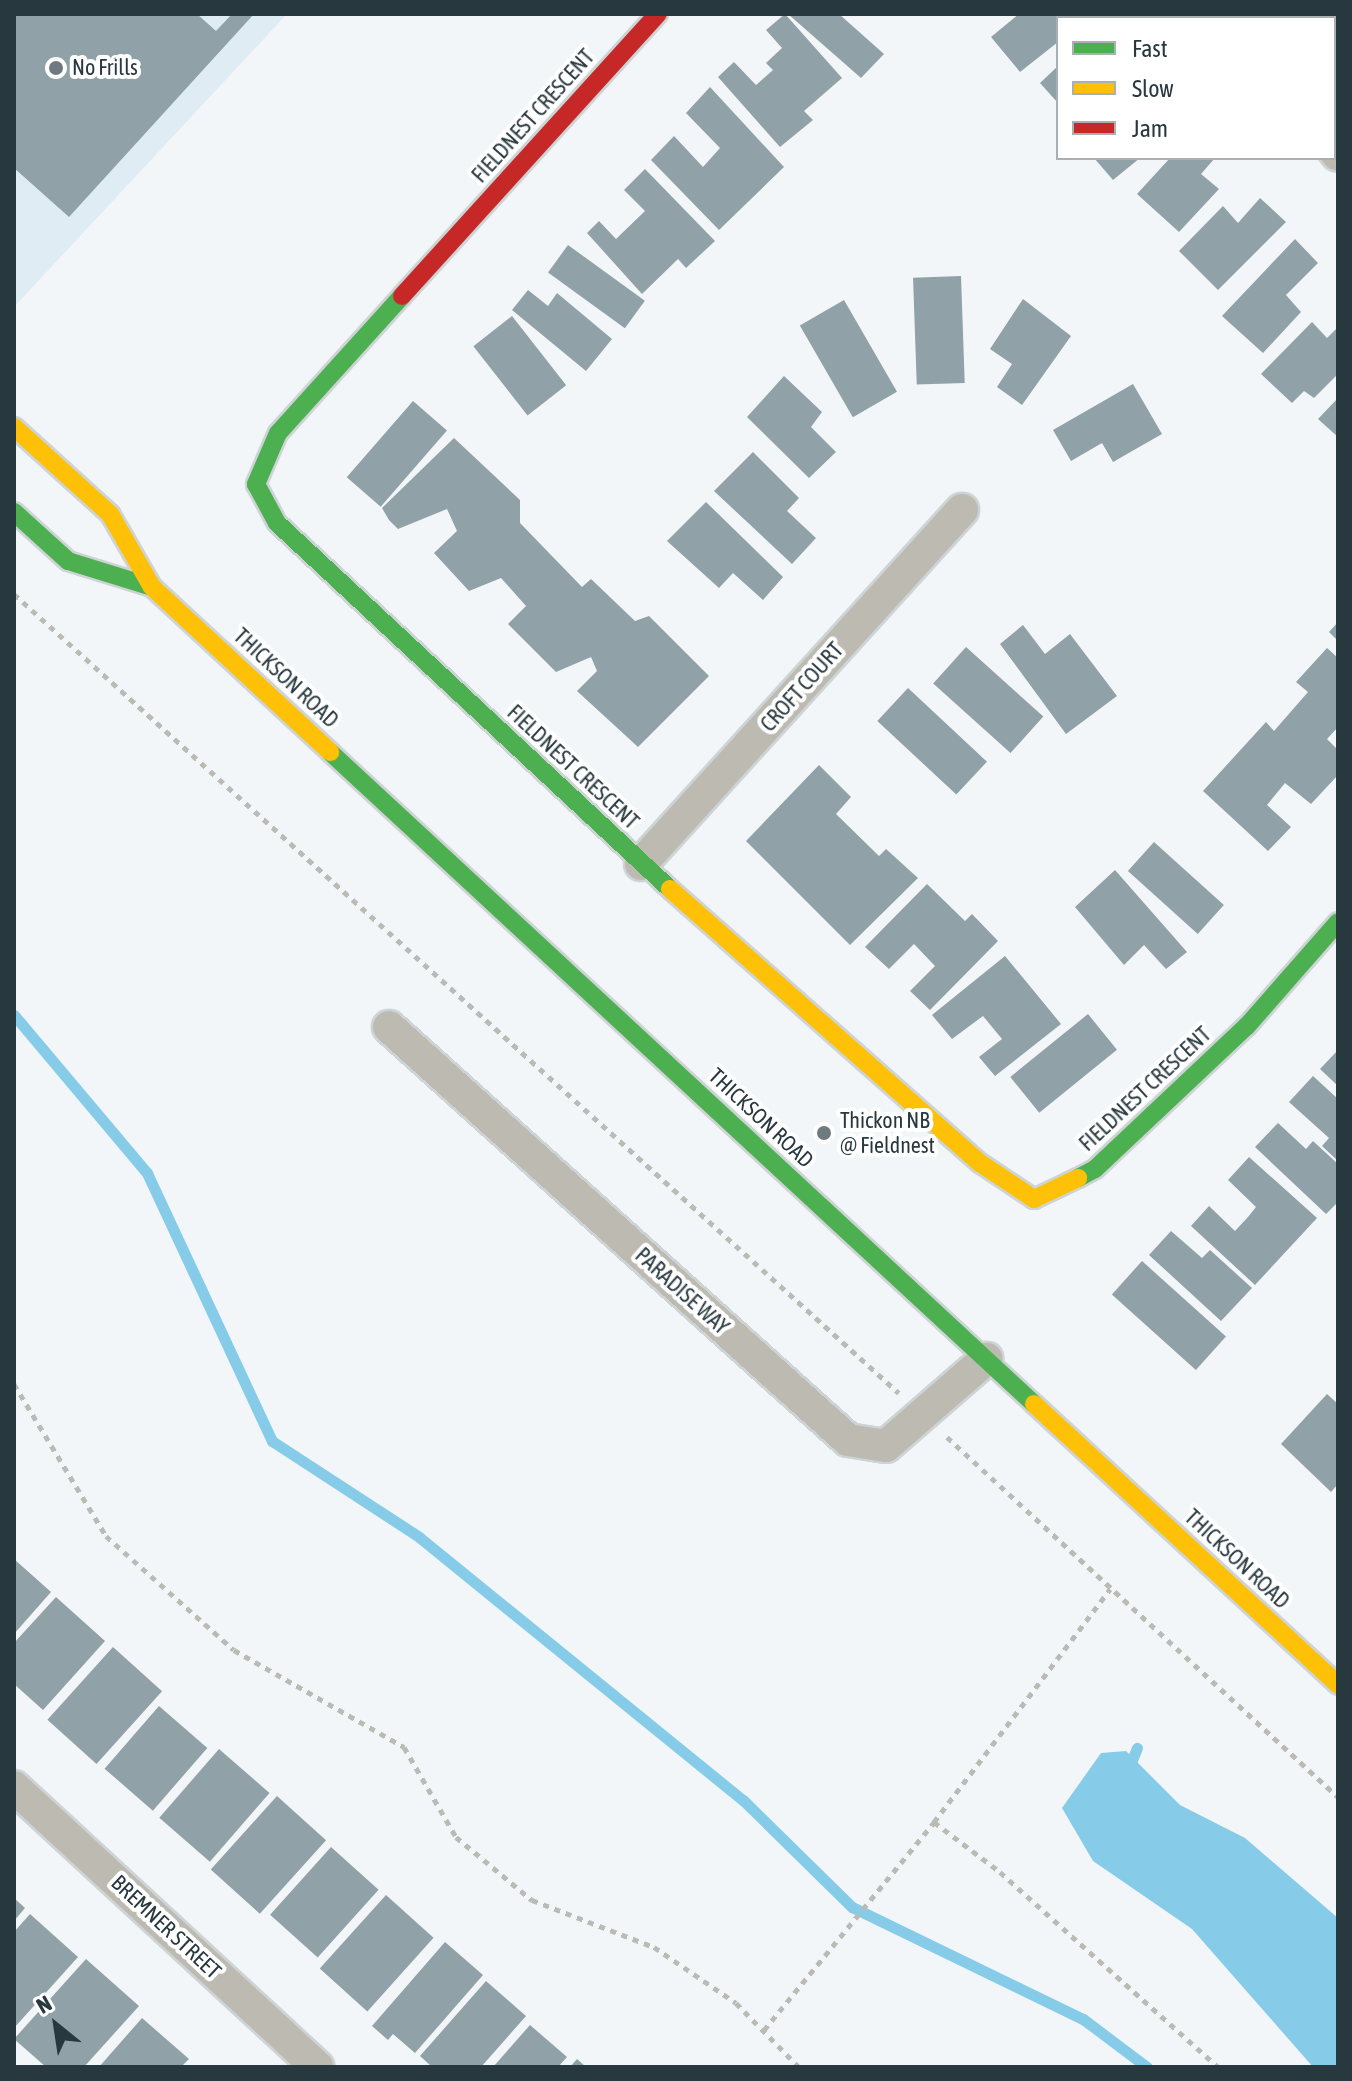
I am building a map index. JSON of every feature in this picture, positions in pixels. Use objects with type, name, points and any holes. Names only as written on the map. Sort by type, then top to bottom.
[{"type":"street","name":"FIELDNEST CRESCENT","points":[[658,14],[278,433],[256,484],[277,523],[641,864],[980,1163],[1034,1199],[1095,1169],[1247,1026],[1338,922]]},
{"type":"street","name":"THICKSON ROAD","points":[[14,427],[110,514],[152,587],[1338,1685]]},
{"type":"street","name":"CROFT COURT","points":[[641,864],[962,510]]},
{"type":"street","name":"THICKSON ROAD","points":[[14,512],[68,561],[152,587]]},
{"type":"street","name":"PARADISE WAY","points":[[389,1027],[848,1440],[886,1446],[986,1359]]},
{"type":"street","name":"BREMNER STREET","points":[[14,1787],[317,2067]]},
{"type":"path","points":[[14,594],[923,1414],[1338,1797]]},
{"type":"path","points":[[14,1384],[106,1536],[234,1650],[404,1747],[456,1837],[532,1900],[654,1947],[736,2003],[799,2067]]},
{"type":"path","points":[[764,2030],[934,1822],[1110,1589]]},
{"type":"path","points":[[934,1822],[1000,1872],[1218,2067]]},
{"type":"shaded area","points":[[14,14],[287,14],[14,307]]},
{"type":"water","points":[[1126,1751],[1180,1805],[1245,1838],[1338,1918],[1338,2067],[1313,2067],[1192,1929],[1093,1861],[1062,1808],[1101,1753]]},
{"type":"building","points":[[14,14],[197,14],[216,31],[232,14],[254,14],[69,217],[14,168]]},
{"type":"building","points":[[785,14],[842,78],[804,111],[813,120],[780,147],[718,77],[734,62],[756,85],[773,70],[766,63],[782,48],[766,30]]},
{"type":"building","points":[[788,14],[839,14],[884,54],[861,78]]},
{"type":"building","points":[[1019,14],[1093,14],[1056,16],[1056,44],[1020,72],[991,37]]},
{"type":"building","points":[[1056,68],[1056,101],[1040,83]]},
{"type":"building","points":[[710,87],[784,167],[719,230],[651,160],[674,136],[703,167],[720,148],[686,113]]},
{"type":"building","points":[[1096,160],[1138,160],[1113,180]]},
{"type":"building","points":[[1168,160],[1213,160],[1201,174],[1219,189],[1179,232],[1137,194]]},
{"type":"building","points":[[645,169],[715,241],[686,268],[678,259],[642,294],[587,233],[599,221],[616,239],[645,211],[624,190]]},
{"type":"building","points":[[1260,198],[1286,222],[1218,290],[1179,251],[1223,206],[1238,223]]},
{"type":"building","points":[[1295,239],[1318,263],[1286,295],[1301,312],[1263,353],[1222,316]]},
{"type":"building","points":[[568,245],[645,301],[625,328],[548,273]]},
{"type":"building","points":[[961,276],[965,383],[917,385],[913,278]]},
{"type":"building","points":[[528,290],[548,306],[557,293],[612,339],[586,371],[512,310]]},
{"type":"building","points":[[1023,299],[1071,336],[1022,405],[997,387],[1012,364],[990,349]]},
{"type":"building","points":[[844,300],[897,392],[853,417],[800,326]]},
{"type":"building","points":[[512,316],[566,385],[528,416],[473,346]]},
{"type":"building","points":[[1312,322],[1327,338],[1338,327],[1338,374],[1314,398],[1304,391],[1292,403],[1261,374]]},
{"type":"building","points":[[784,376],[822,412],[811,427],[836,452],[809,478],[747,417]]},
{"type":"building","points":[[1133,384],[1162,434],[1113,462],[1102,443],[1071,461],[1053,430]]},
{"type":"building","points":[[1338,398],[1338,437],[1318,419]]},
{"type":"building","points":[[413,401],[447,431],[381,507],[347,477]]},
{"type":"building","points":[[454,438],[520,500],[520,523],[582,587],[591,579],[635,621],[649,616],[709,676],[638,747],[577,691],[597,671],[591,657],[556,672],[508,624],[526,606],[501,578],[469,591],[434,553],[457,531],[447,509],[398,529],[389,520],[382,508]]},
{"type":"building","points":[[753,452],[799,498],[787,511],[816,538],[792,564],[714,491]]},
{"type":"building","points":[[706,502],[783,577],[763,600],[733,573],[719,588],[667,541]]},
{"type":"building","points":[[1338,622],[1338,641],[1329,632]]},
{"type":"building","points":[[1023,625],[1045,654],[1070,634],[1117,696],[1066,734],[1000,644]]},
{"type":"building","points":[[966,647],[1043,717],[1010,753],[933,683]]},
{"type":"building","points":[[1327,648],[1338,658],[1338,727],[1327,739],[1338,750],[1338,775],[1311,804],[1285,783],[1267,805],[1291,827],[1268,851],[1203,791],[1266,722],[1274,731],[1308,692],[1296,682]]},
{"type":"building","points":[[908,688],[987,762],[956,795],[877,721]]},
{"type":"building","points":[[819,765],[851,797],[836,814],[879,856],[886,849],[918,878],[850,945],[746,841]]},
{"type":"building","points":[[1154,842],[1224,905],[1198,934],[1128,871]]},
{"type":"building","points":[[1115,870],[1187,952],[1166,969],[1144,945],[1124,965],[1075,907]]},
{"type":"building","points":[[927,884],[965,921],[972,914],[998,941],[930,1010],[910,991],[935,966],[914,944],[889,969],[865,947]]},
{"type":"building","points":[[1005,956],[1061,1024],[995,1076],[979,1057],[1002,1039],[983,1016],[952,1039],[932,1015]]},
{"type":"building","points":[[1088,1014],[1117,1050],[1039,1113],[1010,1077]]},
{"type":"building","points":[[1338,1050],[1338,1086],[1320,1069]]},
{"type":"building","points":[[1313,1076],[1338,1099],[1338,1161],[1322,1146],[1329,1138],[1289,1102]]},
{"type":"building","points":[[1278,1123],[1306,1149],[1313,1141],[1338,1164],[1338,1202],[1326,1214],[1255,1147]]},
{"type":"building","points":[[1249,1157],[1317,1218],[1255,1285],[1191,1226],[1209,1206],[1235,1231],[1248,1217],[1256,1207],[1228,1180]]},
{"type":"building","points":[[1171,1231],[1202,1258],[1210,1250],[1252,1288],[1221,1321],[1149,1255]]},
{"type":"building","points":[[1142,1261],[1226,1337],[1196,1370],[1112,1294]]},
{"type":"building","points":[[1327,1394],[1338,1404],[1338,1484],[1331,1492],[1281,1444]]},
{"type":"building","points":[[14,1559],[51,1592],[14,1634]]},
{"type":"building","points":[[56,1597],[105,1641],[43,1710],[14,1684],[14,1643]]},
{"type":"building","points":[[113,1647],[162,1691],[96,1764],[47,1720]]},
{"type":"building","points":[[159,1706],[207,1748],[153,1811],[105,1769]]},
{"type":"building","points":[[219,1749],[270,1793],[210,1862],[159,1818]]},
{"type":"building","points":[[277,1796],[326,1840],[260,1914],[211,1870]]},
{"type":"building","points":[[331,1847],[379,1890],[318,1957],[270,1915]]},
{"type":"building","points":[[386,1895],[434,1938],[367,2011],[320,1969]]},
{"type":"building","points":[[14,1898],[25,1908],[14,1921]]},
{"type":"building","points":[[30,1914],[78,1957],[14,2028],[14,1932]]},
{"type":"building","points":[[445,1942],[483,1975],[415,2053],[393,2034],[388,2040],[372,2026]]},
{"type":"building","points":[[86,1959],[139,2006],[84,2067],[46,2067],[14,2039]]},
{"type":"building","points":[[486,1981],[526,2016],[481,2067],[432,2067],[420,2056]]},
{"type":"building","points":[[142,2018],[189,2059],[181,2067],[99,2067]]},
{"type":"building","points":[[530,2025],[567,2057],[558,2067],[493,2067]]},
{"type":"building","points":[[577,2059],[586,2067],[570,2067]]},
{"type":"waterway","points":[[14,1015],[147,1173],[272,1441],[419,1537],[743,1800],[852,1907],[1083,2019],[1147,2067]]},
{"type":"waterway","points":[[1128,1770],[1137,1748]]},
{"type":"traffic: fast","points":[[402,296],[278,433],[256,484],[277,523],[670,889]]},
{"type":"traffic: fast","points":[[14,512],[68,561],[152,587]]},
{"type":"traffic: fast","points":[[330,752],[1034,1404]]},
{"type":"traffic: fast","points":[[1078,1178],[1095,1169],[1247,1026],[1338,922]]},
{"type":"traffic: slow","points":[[14,427],[110,514],[152,587],[330,752]]},
{"type":"traffic: slow","points":[[670,889],[980,1163],[1034,1199],[1078,1178]]},
{"type":"traffic: slow","points":[[1034,1404],[1338,1685]]},
{"type":"traffic: jam","points":[[402,296],[658,14]]},
{"type":"place","name":"No Frills","points":[[56,68]]},
{"type":"place","name":"Thickon NB @ Fieldnest","points":[[824,1133]]}]
